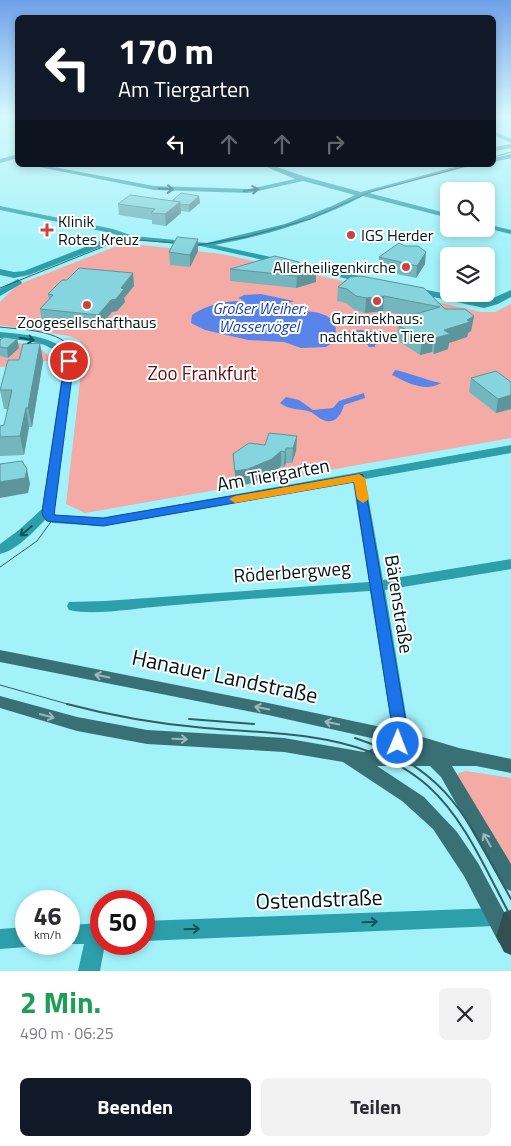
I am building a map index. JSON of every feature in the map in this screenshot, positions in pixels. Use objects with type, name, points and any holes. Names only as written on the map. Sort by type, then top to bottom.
[{"type":"main road","name":"Hanauer Landstraße","points":[[0,656],[268,709],[400,738],[435,760],[455,785],[511,882]]},
{"type":"main road","points":[[0,702],[77,724],[122,733],[167,738],[276,744],[364,759],[475,759]]},
{"type":"main road","points":[[364,759],[393,748],[397,745],[400,738],[475,759],[511,766]]},
{"type":"main road","points":[[346,757],[402,791],[427,811],[452,840],[506,929]]},
{"type":"street","points":[[2,160],[15,162]]},
{"type":"street","points":[[43,167],[154,188],[249,191],[303,179]]},
{"type":"street","points":[[270,167],[303,179],[440,214]]},
{"type":"street","points":[[201,244],[270,231],[318,215],[362,194],[459,167]]},
{"type":"street","points":[[0,208],[104,229],[130,238],[201,244],[375,282]]},
{"type":"street","points":[[495,228],[511,232]]},
{"type":"street","points":[[1,292],[6,277],[33,271],[106,242],[130,238]]},
{"type":"street","points":[[238,252],[234,245],[239,238]]},
{"type":"street","points":[[404,288],[484,305],[495,302],[511,293]]},
{"type":"street","points":[[0,335],[51,344],[64,352],[69,361],[49,509],[24,533],[0,550]]},
{"type":"street","name":"Am Tiergarten","points":[[49,509],[49,516],[53,519],[103,522],[359,478],[511,449]]},
{"type":"street","name":"Bärenstraße","points":[[359,478],[400,738]]},
{"type":"street","name":"Röderbergweg","points":[[74,606],[104,606],[287,590],[377,586],[511,564]]},
{"type":"street","name":"Ostendstraße","points":[[155,931],[506,929]]},
{"type":"street","points":[[0,939],[15,938]]},
{"type":"street","points":[[89,971],[93,955]]},
{"type":"green space","name":"Zoo Frankfurt","points":[[125,243],[222,254],[481,312],[495,312],[511,304],[511,438],[85,513],[66,504],[84,346],[79,340],[69,336],[0,325],[0,302],[17,285]]},
{"type":"green space","points":[[0,341],[22,343],[37,347],[48,355],[50,361],[26,362],[25,365],[0,367]]},
{"type":"green space","points":[[466,771],[511,778],[511,873],[457,776],[459,773]]},
{"type":"water","name":"Großer Weiher: Wasservögel","points":[[261,294],[294,301],[286,304],[300,307],[297,311],[320,313],[327,316],[335,325],[334,342],[326,347],[301,348],[284,342],[248,340],[205,330],[191,323],[192,315],[209,306],[241,301],[243,300],[238,298],[244,295]]},
{"type":"water","points":[[360,330],[383,332],[389,337],[375,345],[375,347],[369,347],[367,344],[382,336],[378,334],[354,335],[352,340],[339,339],[346,332]]},
{"type":"water","points":[[395,370],[441,383],[430,387],[412,384],[392,375]]},
{"type":"water","points":[[364,393],[365,398],[344,405],[339,416],[333,421],[326,421],[311,412],[288,407],[280,403],[286,397],[299,400],[313,410],[333,408],[339,401]]},
{"type":"building","points":[[181,193],[199,196],[189,205],[172,201]]},
{"type":"building","points":[[130,195],[180,202],[165,214],[151,213],[155,209],[118,204]]},
{"type":"building","points":[[177,237],[198,239],[190,255],[169,252]]},
{"type":"building","points":[[399,243],[405,246],[418,246],[426,252],[417,266],[379,257]]},
{"type":"building","points":[[275,256],[299,262],[299,264],[316,270],[297,276],[230,269]]},
{"type":"building","name":"Zoogesellschafthaus","points":[[79,268],[133,273],[121,288],[124,289],[116,299],[111,300],[98,315],[40,309],[53,295],[48,294],[62,280],[67,280]]},
{"type":"building","points":[[361,276],[424,288],[445,309],[465,309],[474,316],[467,320],[470,322],[444,330],[450,334],[422,340],[398,325],[416,320],[409,316],[440,307],[384,296],[366,298],[356,296],[347,289],[338,287],[350,277]]},
{"type":"building","points":[[4,337],[17,339],[7,348],[0,347],[0,340]]},
{"type":"building","points":[[40,343],[28,408],[26,408],[20,436],[0,437],[0,426],[4,425],[12,390],[0,390],[8,360],[19,360],[23,344]]},
{"type":"building","points":[[496,371],[511,382],[511,395],[498,399],[471,378]]},
{"type":"building","points":[[269,433],[297,436],[293,448],[286,448],[285,452],[281,451],[272,459],[248,469],[235,471],[233,454],[249,443],[265,445]]},
{"type":"building","points":[[22,461],[27,469],[25,478],[0,482],[0,464]]},
{"type":"tram line","points":[[0,288],[115,242],[138,240],[199,245],[246,237],[310,219],[370,192],[463,167]]},
{"type":"tram line","points":[[0,327],[30,330],[51,335],[68,344],[74,352],[53,519],[37,541],[0,567]]},
{"type":"tram line","points":[[0,685],[70,705]]},
{"type":"tram line","points":[[70,705],[153,722],[322,739],[350,745],[378,755],[404,768],[428,786],[454,815],[475,848],[511,917]]},
{"type":"tram line","points":[[189,719],[254,724]]},
{"type":"tram line","points":[[355,738],[387,751],[413,765],[434,781],[452,800],[467,821],[511,899]]},
{"type":"slow traffic","points":[[235,499],[359,478],[363,499]]},
{"type":"place","name":"Klinik Rotes Kreuz","points":[[47,230]]},
{"type":"place","name":"IGS Herder","points":[[351,235]]},
{"type":"place","name":"Allerheiligenkirche","points":[[406,267]]},
{"type":"place","name":"Grzimekhaus: nachtaktive Tiere","points":[[377,301]]},
{"type":"place","name":"Zoogesellschafthaus","points":[[87,305]]},
{"type":"route","points":[[69,361],[48,512],[52,518],[103,522],[359,478],[401,733],[398,743]]}]
